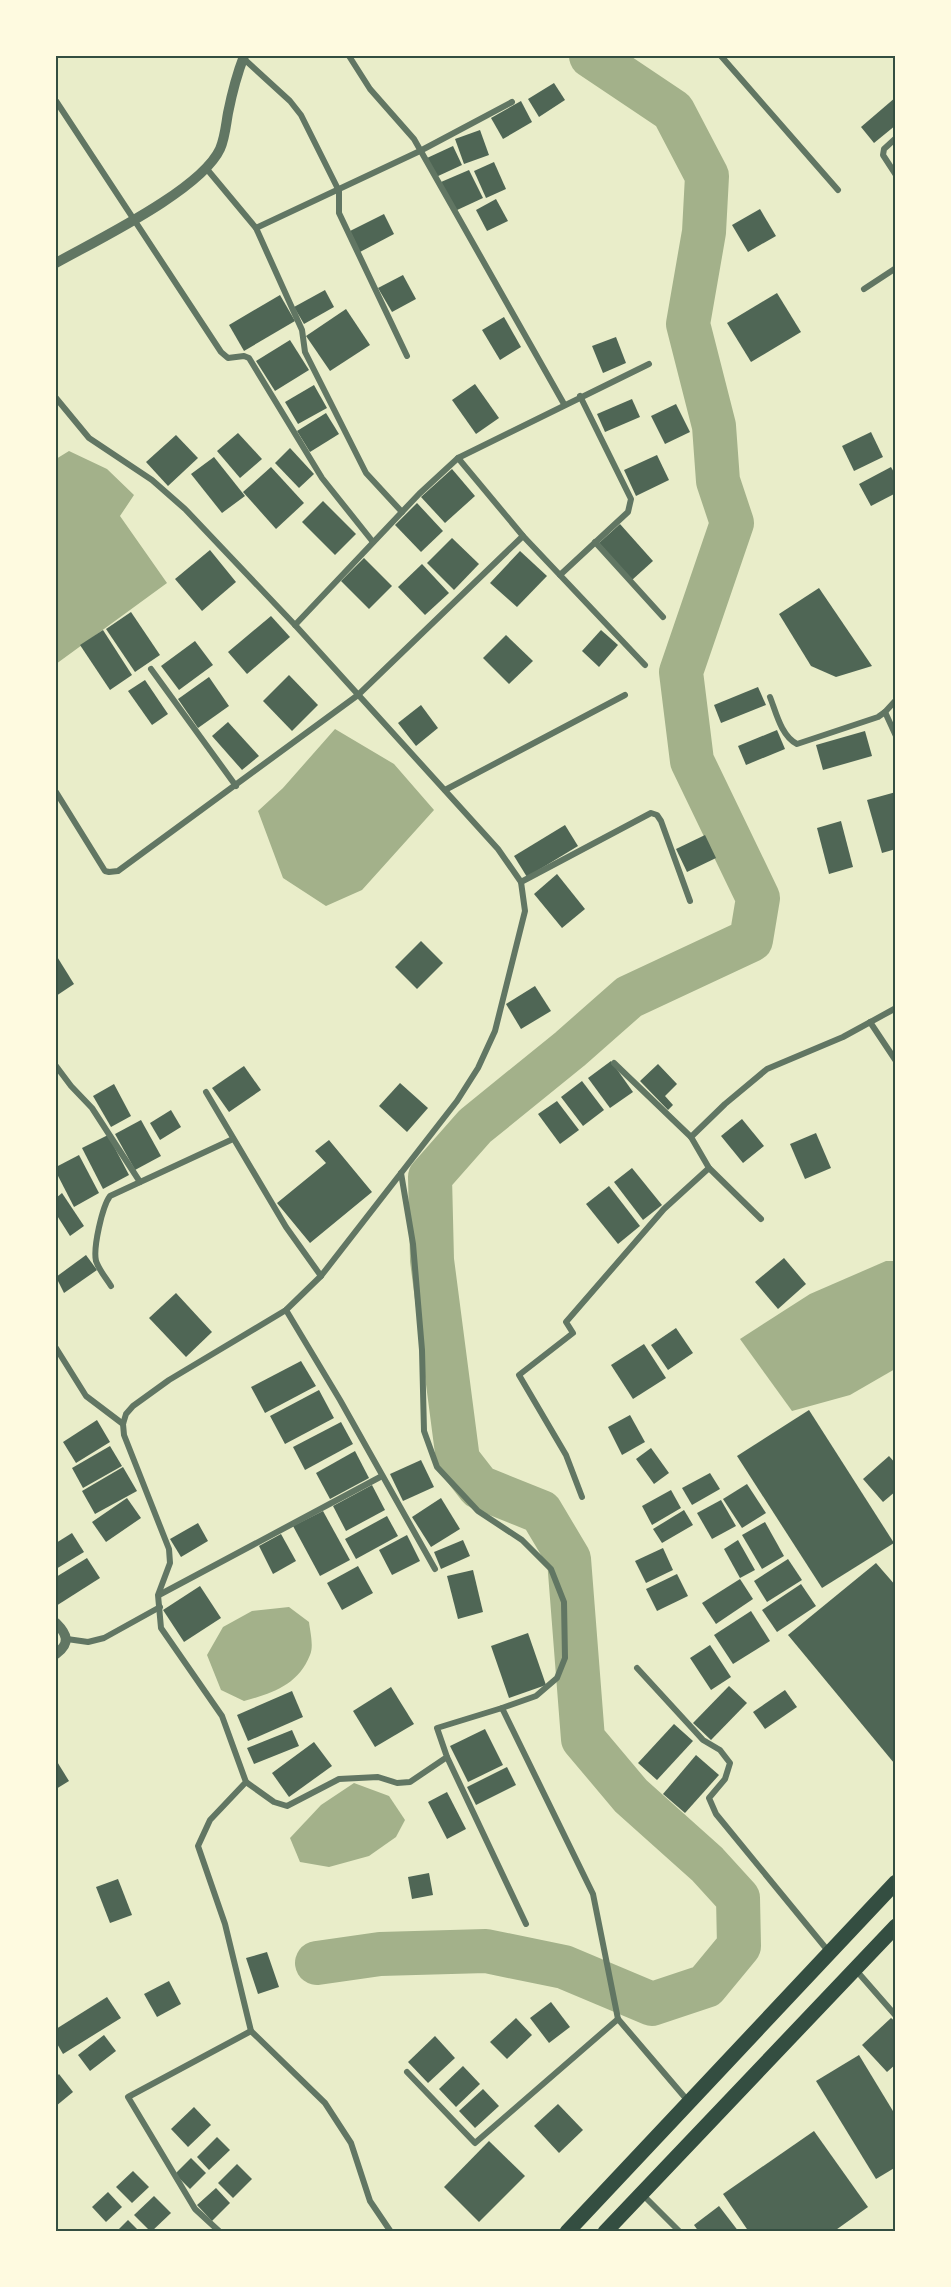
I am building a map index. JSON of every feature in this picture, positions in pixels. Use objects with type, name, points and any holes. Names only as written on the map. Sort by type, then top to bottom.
[{"type":"main road","points":[[567,2232],[896,1882]]},
{"type":"main road","points":[[605,2232],[896,1926]]},
{"type":"street","points":[[349,56],[370,89],[409,132],[564,404]]},
{"type":"street","points":[[721,56],[838,189]]},
{"type":"street","points":[[56,262],[134,220],[169,197],[206,168],[220,148],[232,90],[243,57],[296,107],[339,191],[339,213],[407,356]]},
{"type":"street","points":[[56,101],[225,357],[247,356],[256,367],[322,478],[373,542]]},
{"type":"street","points":[[256,228],[339,191],[512,102]]},
{"type":"street","points":[[896,138],[884,149],[883,155],[896,175]]},
{"type":"street","points":[[206,168],[256,228],[302,330],[305,352],[366,473],[402,512]]},
{"type":"street","points":[[864,289],[896,268]]},
{"type":"street","points":[[295,625],[402,512],[458,458],[649,364]]},
{"type":"street","points":[[560,575],[628,512],[631,499],[580,396]]},
{"type":"street","points":[[56,398],[89,438],[169,494],[295,625],[498,849],[521,882],[525,911],[495,1031],[478,1068],[457,1101],[321,1276],[286,1310],[169,1380],[132,1406],[123,1424],[123,1435],[169,1550],[170,1563],[158,1595],[161,1628],[222,1716],[246,1782],[274,1802],[287,1806],[339,1779],[378,1777],[397,1783],[410,1782],[447,1756]]},
{"type":"street","points":[[458,458],[523,536],[645,665]]},
{"type":"street","points":[[56,792],[105,871],[118,871],[358,695],[523,536]]},
{"type":"street","points":[[595,542],[663,617]]},
{"type":"street","points":[[151,669],[236,786]]},
{"type":"street","points":[[445,790],[625,695]]},
{"type":"street","points":[[770,697],[783,730],[797,744],[878,717],[896,700]]},
{"type":"street","points":[[885,712],[896,736]]},
{"type":"street","points":[[521,882],[651,813],[657,815],[661,821],[690,901]]},
{"type":"street","points":[[691,1137],[725,1104],[767,1069],[843,1037],[896,1008]]},
{"type":"street","points":[[870,1022],[896,1061]]},
{"type":"street","points":[[614,1063],[691,1137],[709,1168],[761,1219]]},
{"type":"street","points":[[56,1066],[70,1086],[92,1108],[140,1182]]},
{"type":"street","points":[[206,1092],[286,1227],[321,1276]]},
{"type":"street","points":[[111,1286],[96,1261],[95,1250],[105,1207],[110,1196],[233,1139]]},
{"type":"street","points":[[582,1497],[566,1455],[519,1375],[573,1333],[566,1322],[664,1209],[709,1168]]},
{"type":"street","points":[[401,1173],[413,1244],[422,1350],[424,1431],[437,1467],[478,1511],[522,1540],[550,1569],[564,1602],[565,1658],[557,1678],[536,1696],[437,1728],[447,1756],[526,1924]]},
{"type":"street","points":[[286,1310],[435,1569]]},
{"type":"street","points":[[56,1348],[86,1396],[123,1424]]},
{"type":"street","points":[[158,1595],[382,1476]]},
{"type":"street","points":[[67,1639],[96,1641],[160,1607]]},
{"type":"street","points":[[56,1623],[66,1633],[67,1639],[56,1654]]},
{"type":"street","points":[[637,1668],[703,1740],[720,1750],[730,1763],[725,1779],[709,1798],[716,1814],[829,1952]]},
{"type":"street","points":[[502,1708],[593,1894],[618,2019],[688,2101]]},
{"type":"street","points":[[246,1782],[210,1820],[198,1846],[225,1924],[251,2031],[325,2103],[351,2143],[370,2201],[391,2232]]},
{"type":"street","points":[[855,1969],[896,2016]]},
{"type":"street","points":[[407,2072],[475,2143],[618,2019]]},
{"type":"street","points":[[220,2232],[195,2209],[128,2097],[251,2031]]},
{"type":"street","points":[[641,2194],[680,2232]]},
{"type":"shaded area","points":[[69,451],[107,469],[134,495],[120,516],[167,583],[56,664],[56,459]]},
{"type":"shaded area","points":[[335,729],[394,764],[434,810],[362,890],[326,906],[283,878],[258,811],[283,788]]},
{"type":"shaded area","points":[[886,1261],[895,1261],[895,1369],[850,1395],[792,1411],[740,1339],[810,1294]]},
{"type":"shaded area","points":[[289,1607],[309,1622],[311,1634],[311,1651],[299,1674],[274,1691],[244,1701],[221,1690],[207,1655],[223,1627],[252,1611]]},
{"type":"shaded area","points":[[354,1783],[389,1796],[405,1820],[396,1837],[369,1856],[329,1867],[300,1862],[290,1838],[321,1805]]},
{"type":"building","points":[[554,83],[565,100],[539,117],[528,99]]},
{"type":"building","points":[[896,97],[896,125],[874,143],[861,127]]},
{"type":"building","points":[[521,101],[532,122],[503,139],[491,118]]},
{"type":"building","points":[[480,130],[489,155],[464,164],[455,139]]},
{"type":"building","points":[[453,146],[462,165],[436,177],[427,158]]},
{"type":"building","points":[[494,162],[506,189],[486,198],[474,171]]},
{"type":"building","points":[[469,170],[483,198],[455,211],[441,182]]},
{"type":"building","points":[[496,199],[508,221],[487,231],[476,210]]},
{"type":"building","points":[[760,209],[776,236],[748,252],[732,225]]},
{"type":"building","points":[[384,214],[394,234],[360,252],[350,231]]},
{"type":"building","points":[[403,275],[416,299],[392,312],[378,288]]},
{"type":"building","points":[[325,290],[334,307],[304,324],[294,307]]},
{"type":"building","points":[[777,293],[801,332],[751,362],[727,323]]},
{"type":"building","points":[[280,295],[295,321],[244,351],[229,325]]},
{"type":"building","points":[[346,309],[370,345],[330,371],[306,336]]},
{"type":"building","points":[[504,317],[521,347],[500,360],[482,330]]},
{"type":"building","points":[[616,337],[626,363],[603,373],[592,346]]},
{"type":"building","points":[[290,340],[309,370],[275,391],[256,361]]},
{"type":"building","points":[[475,384],[499,418],[476,434],[452,400]]},
{"type":"building","points":[[314,385],[327,408],[298,424],[285,402]]},
{"type":"building","points":[[632,399],[640,417],[605,432],[597,414]]},
{"type":"building","points":[[676,404],[690,432],[665,444],[651,416]]},
{"type":"building","points":[[326,413],[339,434],[310,452],[297,431]]},
{"type":"building","points":[[871,432],[883,457],[854,471],[842,446]]},
{"type":"building","points":[[238,433],[262,459],[240,478],[217,451]]},
{"type":"building","points":[[176,435],[198,458],[168,486],[146,462]]},
{"type":"building","points":[[290,448],[314,474],[299,488],[275,463]]},
{"type":"building","points":[[657,455],[669,480],[636,496],[624,470]]},
{"type":"building","points":[[214,457],[245,496],[222,513],[191,474]]},
{"type":"building","points":[[271,467],[304,503],[276,529],[243,492]]},
{"type":"building","points":[[891,467],[896,476],[896,493],[871,506],[859,484]]},
{"type":"building","points":[[452,469],[475,496],[445,523],[421,497]]},
{"type":"building","points":[[323,501],[356,534],[335,555],[302,522]]},
{"type":"building","points":[[417,503],[443,531],[421,552],[395,525]]},
{"type":"building","points":[[620,524],[653,561],[632,580],[599,543]]},
{"type":"building","points":[[452,538],[479,564],[454,590],[427,563]]},
{"type":"building","points":[[210,550],[236,582],[202,611],[175,579]]},
{"type":"building","points":[[520,551],[547,576],[517,607],[490,583]]},
{"type":"building","points":[[364,558],[392,586],[369,609],[341,581]]},
{"type":"building","points":[[422,564],[449,593],[425,615],[398,587]]},
{"type":"building","points":[[819,588],[872,666],[836,677],[811,666],[779,614]]},
{"type":"building","points":[[131,612],[160,655],[135,672],[106,629]]},
{"type":"building","points":[[271,616],[290,637],[247,674],[228,652]]},
{"type":"building","points":[[103,630],[132,675],[110,690],[80,645]]},
{"type":"building","points":[[601,630],[618,645],[599,667],[582,651]]},
{"type":"building","points":[[506,635],[533,661],[509,684],[483,658]]},
{"type":"building","points":[[195,641],[213,665],[179,690],[161,666]]},
{"type":"building","points":[[289,675],[318,705],[292,731],[263,701]]},
{"type":"building","points":[[209,677],[229,706],[198,728],[178,699]]},
{"type":"building","points":[[145,680],[168,714],[152,725],[128,691]]},
{"type":"building","points":[[758,687],[766,705],[721,723],[714,705]]},
{"type":"building","points":[[421,705],[438,728],[416,746],[398,723]]},
{"type":"building","points":[[228,722],[259,756],[242,770],[212,736]]},
{"type":"building","points":[[777,730],[785,749],[746,765],[738,746]]},
{"type":"building","points":[[865,731],[872,756],[823,770],[816,745]]},
{"type":"building","points":[[896,792],[896,849],[882,853],[867,800]]},
{"type":"building","points":[[841,821],[853,867],[829,874],[817,828]]},
{"type":"building","points":[[565,825],[578,846],[527,877],[514,856]]},
{"type":"building","points":[[705,835],[716,858],[687,872],[676,849]]},
{"type":"building","points":[[557,874],[585,909],[562,928],[534,894]]},
{"type":"building","points":[[421,941],[443,963],[417,989],[395,967]]},
{"type":"building","points":[[56,955],[74,984],[56,996]]},
{"type":"building","points":[[535,986],[551,1011],[521,1029],[506,1004]]},
{"type":"building","points":[[611,1061],[633,1092],[610,1108],[588,1078]]},
{"type":"building","points":[[658,1064],[677,1084],[665,1096],[673,1105],[668,1110],[640,1081]]},
{"type":"building","points":[[244,1066],[261,1090],[229,1112],[212,1088]]},
{"type":"building","points":[[582,1081],[604,1110],[583,1126],[561,1097]]},
{"type":"building","points":[[400,1083],[428,1108],[407,1132],[379,1106]]},
{"type":"building","points":[[114,1084],[131,1116],[111,1127],[93,1096]]},
{"type":"building","points":[[557,1101],[579,1130],[560,1144],[538,1114]]},
{"type":"building","points":[[171,1110],[181,1127],[160,1140],[150,1123]]},
{"type":"building","points":[[742,1119],[764,1146],[743,1163],[721,1136]]},
{"type":"building","points":[[141,1120],[161,1156],[135,1170],[115,1134]]},
{"type":"building","points":[[816,1133],[831,1168],[805,1179],[790,1144]]},
{"type":"building","points":[[108,1135],[129,1175],[103,1189],[82,1148]]},
{"type":"building","points":[[329,1140],[372,1192],[310,1243],[277,1203],[326,1163],[315,1151]]},
{"type":"building","points":[[79,1155],[99,1193],[74,1207],[56,1172],[56,1167]]},
{"type":"building","points":[[632,1168],[662,1205],[643,1220],[614,1182]]},
{"type":"building","points":[[609,1186],[640,1226],[618,1244],[586,1204]]},
{"type":"building","points":[[62,1193],[84,1226],[70,1236],[56,1214],[56,1198]]},
{"type":"building","points":[[86,1255],[97,1270],[64,1293],[56,1277]]},
{"type":"building","points":[[784,1258],[806,1284],[778,1309],[755,1282]]},
{"type":"building","points":[[176,1293],[212,1332],[186,1357],[149,1318]]},
{"type":"building","points":[[676,1328],[693,1353],[668,1370],[651,1345]]},
{"type":"building","points":[[644,1344],[666,1378],[633,1399],[611,1365]]},
{"type":"building","points":[[301,1361],[316,1386],[265,1413],[251,1387]]},
{"type":"building","points":[[319,1390],[334,1418],[285,1444],[270,1416]]},
{"type":"building","points":[[809,1410],[894,1543],[822,1588],[737,1456]]},
{"type":"building","points":[[630,1415],[645,1442],[622,1455],[608,1427]]},
{"type":"building","points":[[97,1420],[110,1442],[76,1463],[63,1442]]},
{"type":"building","points":[[341,1422],[353,1444],[305,1470],[293,1447]]},
{"type":"building","points":[[110,1446],[122,1466],[83,1488],[72,1468]]},
{"type":"building","points":[[651,1448],[669,1473],[654,1484],[636,1459]]},
{"type":"building","points":[[355,1451],[369,1478],[330,1499],[316,1473]]},
{"type":"building","points":[[889,1456],[896,1464],[896,1491],[883,1502],[863,1479]]},
{"type":"building","points":[[421,1460],[434,1487],[403,1501],[390,1474]]},
{"type":"building","points":[[123,1467],[137,1491],[95,1514],[82,1491]]},
{"type":"building","points":[[710,1473],[720,1489],[692,1505],[682,1488]]},
{"type":"building","points":[[747,1484],[766,1513],[742,1528],[723,1499]]},
{"type":"building","points":[[372,1485],[385,1510],[346,1531],[333,1506]]},
{"type":"building","points":[[671,1490],[681,1508],[652,1525],[642,1506]]},
{"type":"building","points":[[127,1498],[141,1518],[106,1542],[92,1522]]},
{"type":"building","points":[[441,1498],[460,1529],[431,1547],[412,1517]]},
{"type":"building","points":[[721,1500],[736,1526],[712,1539],[697,1513]]},
{"type":"building","points":[[684,1510],[693,1525],[662,1543],[653,1529]]},
{"type":"building","points":[[323,1511],[350,1560],[320,1576],[293,1526]]},
{"type":"building","points":[[387,1516],[398,1536],[356,1559],[345,1539]]},
{"type":"building","points":[[765,1522],[784,1556],[762,1569],[742,1535]]},
{"type":"building","points":[[198,1523],[208,1541],[181,1557],[170,1539]]},
{"type":"building","points":[[72,1533],[84,1552],[56,1569],[56,1543]]},
{"type":"building","points":[[281,1534],[296,1561],[273,1574],[259,1546]]},
{"type":"building","points":[[407,1535],[420,1561],[392,1575],[379,1550]]},
{"type":"building","points":[[463,1540],[470,1556],[441,1569],[434,1552]]},
{"type":"building","points":[[738,1540],[755,1570],[740,1578],[724,1549]]},
{"type":"building","points":[[663,1548],[673,1570],[646,1583],[635,1561]]},
{"type":"building","points":[[87,1558],[100,1578],[56,1606],[56,1577]]},
{"type":"building","points":[[788,1559],[802,1580],[767,1602],[754,1581]]},
{"type":"building","points":[[876,1563],[896,1586],[896,1762],[894,1763],[788,1635]]},
{"type":"building","points":[[358,1566],[373,1593],[342,1610],[327,1583]]},
{"type":"building","points":[[473,1570],[483,1612],[458,1619],[447,1576]]},
{"type":"building","points":[[677,1574],[688,1596],[657,1611],[646,1589]]},
{"type":"building","points":[[740,1579],[753,1599],[716,1624],[702,1603]]},
{"type":"building","points":[[801,1584],[816,1606],[777,1632],[762,1610]]},
{"type":"building","points":[[200,1586],[221,1618],[184,1642],[163,1610]]},
{"type":"building","points":[[751,1611],[770,1641],[733,1664],[714,1635]]},
{"type":"building","points":[[528,1633],[546,1685],[509,1698],[491,1646]]},
{"type":"building","points":[[710,1645],[731,1677],[711,1690],[690,1658]]},
{"type":"building","points":[[729,1686],[747,1703],[711,1740],[693,1723]]},
{"type":"building","points":[[391,1687],[414,1724],[375,1747],[353,1711]]},
{"type":"building","points":[[785,1690],[797,1707],[765,1729],[753,1712]]},
{"type":"building","points":[[292,1691],[303,1717],[248,1741],[237,1715]]},
{"type":"building","points":[[674,1724],[693,1741],[657,1780],[638,1763]]},
{"type":"building","points":[[485,1729],[503,1765],[468,1782],[450,1746]]},
{"type":"building","points":[[292,1730],[299,1746],[254,1764],[247,1748]]},
{"type":"building","points":[[314,1742],[332,1766],[289,1797],[272,1773]]},
{"type":"building","points":[[696,1755],[719,1775],[685,1813],[663,1794]]},
{"type":"building","points":[[56,1760],[69,1781],[56,1789]]},
{"type":"building","points":[[507,1767],[516,1785],[476,1805],[467,1787]]},
{"type":"building","points":[[447,1792],[466,1829],[447,1839],[428,1802]]},
{"type":"building","points":[[429,1873],[433,1895],[412,1899],[408,1877]]},
{"type":"building","points":[[118,1879],[132,1915],[110,1923],[96,1887]]},
{"type":"building","points":[[267,1952],[279,1987],[258,1994],[246,1958]]},
{"type":"building","points":[[169,1981],[181,2004],[157,2017],[144,1994]]},
{"type":"building","points":[[107,1997],[121,2018],[63,2054],[56,2042],[56,2029]]},
{"type":"building","points":[[551,2002],[570,2027],[549,2043],[530,2018]]},
{"type":"building","points":[[516,2018],[532,2035],[507,2059],[490,2042]]},
{"type":"building","points":[[891,2018],[896,2022],[896,2064],[887,2072],[862,2045]]},
{"type":"building","points":[[104,2035],[116,2051],[90,2071],[78,2055]]},
{"type":"building","points":[[435,2036],[455,2058],[428,2083],[408,2062]]},
{"type":"building","points":[[859,2055],[896,2116],[896,2167],[876,2179],[816,2081]]},
{"type":"building","points":[[463,2066],[480,2084],[456,2107],[439,2089]]},
{"type":"building","points":[[59,2074],[73,2092],[56,2106],[56,2077]]},
{"type":"building","points":[[483,2089],[499,2106],[475,2128],[459,2111]]},
{"type":"building","points":[[558,2104],[583,2130],[559,2153],[534,2126]]},
{"type":"building","points":[[194,2107],[211,2125],[188,2147],[171,2129]]},
{"type":"building","points":[[814,2131],[868,2207],[833,2232],[749,2232],[723,2194]]},
{"type":"building","points":[[217,2137],[230,2150],[209,2170],[197,2157]]},
{"type":"building","points":[[489,2141],[525,2176],[479,2222],[444,2187]]},
{"type":"building","points":[[191,2158],[206,2173],[190,2189],[175,2174]]},
{"type":"building","points":[[237,2164],[252,2179],[233,2198],[218,2183]]},
{"type":"building","points":[[133,2171],[149,2187],[132,2203],[116,2187]]},
{"type":"building","points":[[216,2188],[230,2203],[212,2221],[197,2205]]},
{"type":"building","points":[[108,2192],[122,2207],[106,2222],[92,2207]]},
{"type":"building","points":[[154,2196],[171,2213],[151,2232],[134,2215]]},
{"type":"building","points":[[719,2206],[739,2232],[699,2232],[694,2225]]},
{"type":"building","points":[[128,2220],[140,2232],[116,2232]]},
{"type":"waterway","points":[[317,1963],[380,1954],[486,1951],[564,1967],[652,2004],[706,1986],[739,1946],[738,1898],[707,1864],[631,1796],[583,1739],[569,1559],[541,1512],[479,1487],[458,1460],[432,1260],[430,1177],[475,1126],[570,1049],[629,997],[751,940],[758,898],[692,761],[681,672],[732,523],[718,481],[714,426],[688,324],[704,232],[707,176],[673,111],[591,56]]}]
